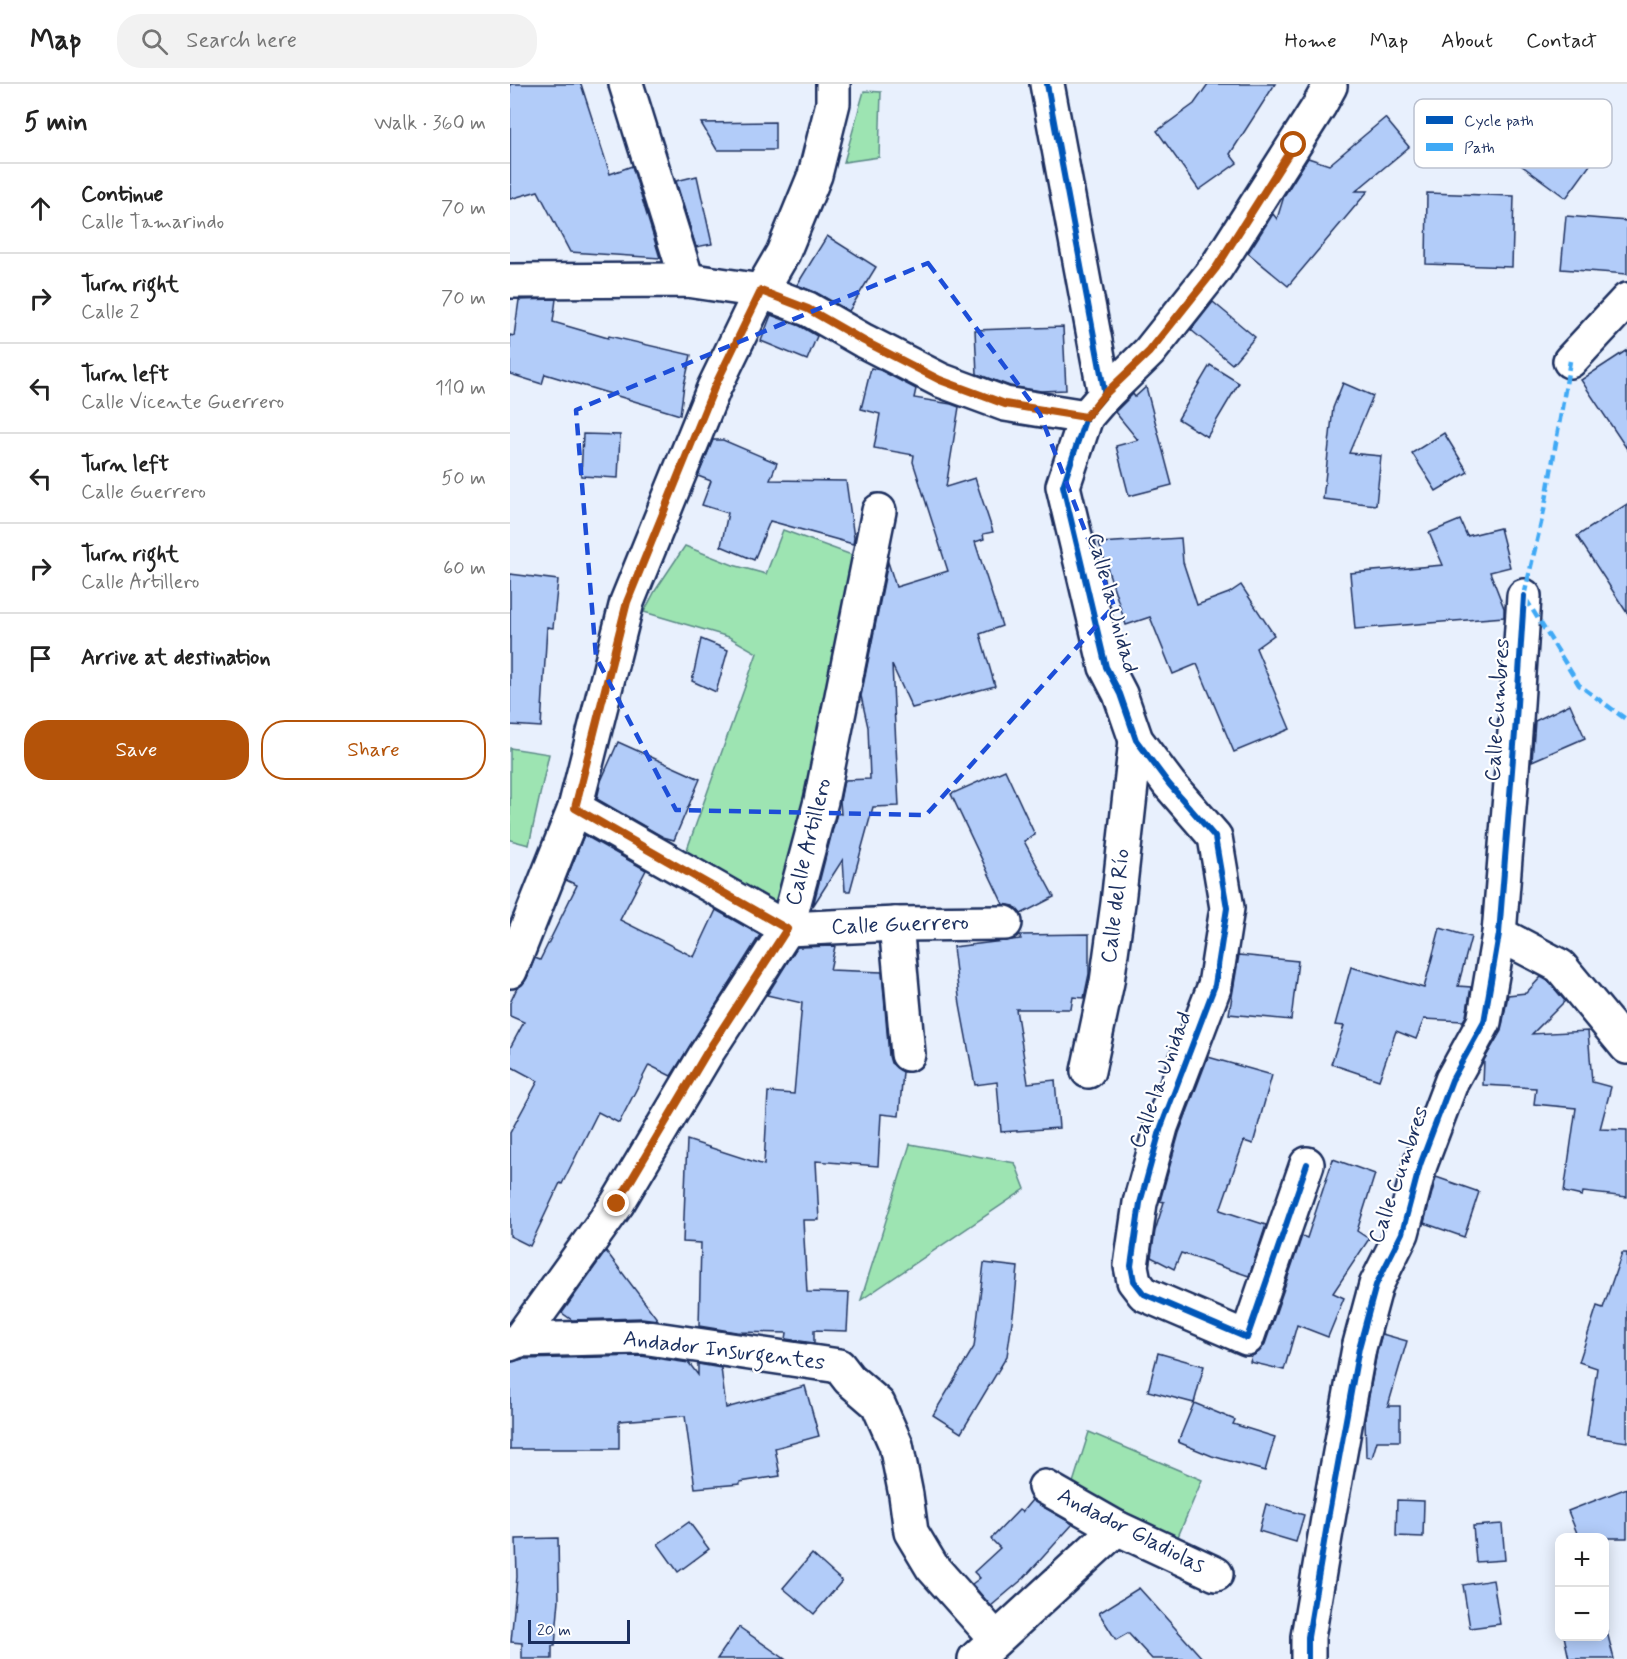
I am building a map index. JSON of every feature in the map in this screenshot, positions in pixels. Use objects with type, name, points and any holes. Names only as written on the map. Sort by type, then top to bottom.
[{"type":"street","points":[[626,84],[687,280]]},
{"type":"street","points":[[511,966],[575,808],[627,602],[714,388],[761,291],[783,253],[815,175],[833,103],[833,84]]},
{"type":"street","name":"Calle la Unidad","points":[[1047,84],[1095,406],[1063,486],[1106,667],[1120,694],[1136,740],[1169,784],[1215,837],[1227,908],[1215,985],[1161,1127],[1140,1203],[1131,1266],[1134,1281],[1144,1294],[1247,1338],[1307,1164]]},
{"type":"street","points":[[510,281],[687,280],[761,291],[808,309],[940,380],[1005,404],[1095,406],[1149,352],[1216,268],[1324,95]]},
{"type":"street","points":[[1570,361],[1627,300]]},
{"type":"street","name":"Calle Artillero","points":[[514,1342],[617,1204],[706,1054],[787,929],[821,801],[879,511]]},
{"type":"street","name":"Calle Cumbres","points":[[1308,1659],[1308,1637],[1362,1337],[1376,1285],[1402,1233],[1420,1165],[1452,1080],[1484,1022],[1498,934],[1516,729],[1524,596]]},
{"type":"street","name":"Calle del Río","points":[[1088,1071],[1107,982],[1136,740]]},
{"type":"street","points":[[575,808],[787,929]]},
{"type":"street","name":"Calle Guerrero","points":[[787,929],[896,924],[1005,923]]},
{"type":"street","points":[[896,924],[908,1054]]},
{"type":"street","points":[[1498,934],[1560,966],[1627,1047]]},
{"type":"street","name":"Andador Insurgentes","points":[[514,1342],[642,1336],[839,1366],[849,1379],[878,1404],[896,1445],[911,1532],[985,1649]]},
{"type":"street","name":"Andador Gladiolas","points":[[1045,1487],[1117,1528],[1216,1574]]},
{"type":"street","points":[[985,1649],[1117,1528]]},
{"type":"highlighted area","points":[[928,263],[1040,414],[1114,606],[926,815],[676,810],[596,657],[576,410]]},
{"type":"green space","points":[[864,91],[881,92],[879,157],[844,162]]},
{"type":"green space","points":[[783,530],[860,558],[780,912],[685,855],[757,653],[729,637],[644,612],[685,546],[733,565],[766,574]]},
{"type":"green space","points":[[510,748],[549,754],[529,845],[510,840]]},
{"type":"green space","points":[[910,1144],[1015,1163],[1025,1189],[861,1300]]},
{"type":"green space","points":[[1089,1432],[1202,1480],[1177,1539],[1071,1489]]},
{"type":"building","points":[[510,84],[581,84],[610,174],[632,166],[660,258],[570,252],[538,191],[510,199]]},
{"type":"building","points":[[1208,84],[1275,84],[1230,154],[1237,163],[1199,190],[1157,131],[1194,104]]},
{"type":"building","points":[[1385,118],[1409,147],[1356,191],[1368,191],[1288,286],[1248,253],[1273,214],[1277,219],[1284,196],[1308,158],[1329,165]]},
{"type":"building","points":[[775,122],[775,150],[717,150],[701,123]]},
{"type":"building","points":[[1525,168],[1588,168],[1566,198]]},
{"type":"building","points":[[697,176],[712,244],[696,247],[676,181]]},
{"type":"building","points":[[1427,193],[1514,196],[1512,267],[1426,264]]},
{"type":"building","points":[[1566,216],[1627,221],[1627,274],[1561,269]]},
{"type":"building","points":[[827,236],[876,267],[849,311],[797,285]]},
{"type":"building","points":[[556,299],[553,322],[608,338],[609,336],[691,355],[680,415],[545,374],[542,384],[510,374],[510,335],[514,336],[519,300]]},
{"type":"building","points":[[1213,302],[1255,337],[1232,364],[1191,330]]},
{"type":"building","points":[[771,315],[800,326],[817,336],[807,360],[761,341]]},
{"type":"building","points":[[1063,327],[1066,390],[1041,391],[1010,386],[977,374],[975,330]]},
{"type":"building","points":[[1627,350],[1627,449],[1581,380]]},
{"type":"building","points":[[1210,365],[1239,383],[1207,437],[1178,419]]},
{"type":"building","points":[[871,368],[880,370],[916,389],[914,398],[959,407],[946,487],[975,478],[993,532],[983,534],[984,539],[975,542],[1002,626],[980,634],[995,686],[912,708],[892,665],[899,806],[873,807],[850,891],[845,891],[843,859],[813,906],[837,813],[841,814],[840,801],[844,780],[870,779],[868,727],[861,696],[888,562],[896,587],[948,571],[913,462],[914,455],[874,448],[880,414],[861,409]]},
{"type":"building","points":[[1343,383],[1373,396],[1349,453],[1381,456],[1376,505],[1323,499],[1333,408]]},
{"type":"building","points":[[1146,387],[1172,485],[1129,496],[1116,446],[1138,440],[1115,412],[1133,394],[1135,397]]},
{"type":"building","points":[[1444,433],[1468,472],[1436,491],[1412,453]]},
{"type":"building","points":[[583,434],[620,435],[618,478],[581,476]]},
{"type":"building","points":[[713,440],[723,440],[777,463],[770,480],[846,481],[853,544],[770,521],[754,560],[721,546],[728,513],[702,505],[711,481],[698,476]]},
{"type":"building","points":[[1627,504],[1627,613],[1577,536]]},
{"type":"building","points":[[1460,520],[1467,536],[1500,528],[1510,567],[1490,572],[1504,608],[1504,617],[1355,629],[1350,573],[1443,565],[1429,533]]},
{"type":"building","points":[[1181,538],[1183,562],[1197,605],[1229,593],[1241,585],[1274,635],[1256,648],[1290,729],[1234,752],[1197,664],[1173,674],[1150,617],[1126,625],[1099,543]]},
{"type":"building","points":[[510,574],[558,580],[553,628],[547,627],[541,727],[510,725]]},
{"type":"building","points":[[701,639],[728,650],[716,692],[692,681]]},
{"type":"building","points":[[1570,704],[1585,738],[1532,761],[1535,721]]},
{"type":"building","points":[[618,742],[700,779],[674,840],[663,837],[597,799],[601,781]]},
{"type":"building","points":[[1005,770],[1035,835],[1024,841],[1054,897],[1021,914],[1014,906],[1003,904],[951,794]]},
{"type":"building","points":[[584,835],[646,870],[620,920],[694,957],[716,910],[760,935],[671,1076],[649,1065],[619,1123],[598,1112],[530,1246],[510,1236],[510,1133],[538,1081],[510,1066],[510,1048],[524,1022],[510,1016],[510,1003],[517,988],[527,978],[535,958],[540,960],[577,885],[566,880]]},
{"type":"building","points":[[1440,928],[1471,937],[1458,986],[1471,987],[1463,1021],[1424,1019],[1416,1039],[1396,1031],[1379,1080],[1331,1064],[1344,1026],[1335,1025],[1351,967],[1424,988]]},
{"type":"building","points":[[1089,934],[1089,974],[1084,998],[1073,997],[1071,1009],[1016,1009],[1028,1083],[1055,1080],[1059,1128],[1001,1132],[997,1082],[975,1085],[960,1005],[953,947],[1021,939],[1019,935]]},
{"type":"building","points":[[835,946],[830,970],[882,972],[889,1056],[891,1063],[903,1072],[899,1116],[881,1114],[878,1166],[816,1161],[819,1220],[803,1220],[807,1292],[849,1293],[847,1331],[814,1330],[814,1343],[786,1339],[787,1333],[736,1332],[699,1326],[701,1243],[683,1242],[687,1140],[764,1165],[768,1092],[794,1094],[802,1003],[767,995],[797,947]]},
{"type":"building","points":[[1239,955],[1298,961],[1291,1020],[1229,1014]]},
{"type":"building","points":[[1541,977],[1548,981],[1565,1001],[1532,1034],[1588,1031],[1592,1082],[1611,1087],[1600,1129],[1627,1130],[1627,1197],[1583,1192],[1582,1196],[1564,1192],[1576,1108],[1534,1104],[1536,1088],[1483,1085],[1484,1060],[1501,1031],[1508,995],[1526,993]]},
{"type":"building","points":[[1208,1057],[1272,1075],[1253,1144],[1244,1141],[1220,1210],[1266,1225],[1249,1276],[1181,1253],[1174,1269],[1151,1257],[1155,1231],[1164,1202],[1160,1201],[1179,1133]]},
{"type":"building","points":[[1333,1159],[1375,1174],[1357,1231],[1369,1239],[1333,1293],[1344,1298],[1328,1337],[1297,1325],[1284,1370],[1250,1362],[1252,1356],[1259,1352],[1265,1344],[1302,1236],[1307,1238]]},
{"type":"building","points":[[1436,1177],[1479,1192],[1464,1237],[1424,1223]]},
{"type":"building","points":[[606,1251],[658,1320],[642,1318],[572,1320],[562,1313]]},
{"type":"building","points":[[1622,1253],[1627,1253],[1627,1442],[1587,1436],[1597,1368],[1579,1362],[1597,1306],[1603,1308]]},
{"type":"building","points":[[984,1263],[1018,1267],[1014,1308],[1007,1356],[961,1433],[933,1415],[974,1347]]},
{"type":"building","points":[[1382,1334],[1407,1341],[1388,1406],[1400,1406],[1400,1441],[1377,1441],[1372,1458],[1366,1457],[1365,1418]]},
{"type":"building","points":[[1158,1353],[1204,1366],[1194,1403],[1148,1391]]},
{"type":"building","points":[[641,1356],[689,1363],[698,1375],[698,1364],[721,1368],[726,1408],[805,1386],[819,1436],[775,1448],[780,1476],[740,1482],[740,1484],[695,1488],[685,1416],[619,1421],[619,1449],[510,1449],[510,1362],[523,1359]]},
{"type":"building","points":[[1194,1403],[1235,1420],[1233,1424],[1275,1437],[1265,1471],[1212,1456],[1178,1442]]},
{"type":"building","points":[[1627,1488],[1627,1538],[1609,1538],[1609,1533],[1577,1533],[1568,1511]]},
{"type":"building","points":[[1032,1500],[1073,1524],[1024,1578],[991,1606],[972,1584],[980,1578],[974,1572],[1000,1548],[991,1539],[1019,1510],[1022,1512]]},
{"type":"building","points":[[1397,1500],[1424,1501],[1423,1537],[1396,1536]]},
{"type":"building","points":[[1266,1504],[1304,1515],[1296,1542],[1259,1531]]},
{"type":"building","points":[[689,1522],[709,1549],[678,1572],[658,1544]]},
{"type":"building","points":[[1502,1524],[1505,1560],[1476,1562],[1473,1526]]},
{"type":"building","points":[[558,1538],[559,1600],[552,1659],[522,1659],[522,1643],[511,1642],[517,1577],[516,1539]]},
{"type":"building","points":[[812,1554],[842,1581],[814,1614],[783,1588]]},
{"type":"building","points":[[1493,1580],[1500,1624],[1470,1628],[1463,1585]]},
{"type":"building","points":[[1139,1588],[1203,1659],[1152,1659],[1128,1633],[1116,1640],[1099,1613]]},
{"type":"building","points":[[739,1627],[785,1659],[717,1659]]},
{"type":"building","points":[[1609,1640],[1614,1659],[1569,1659],[1565,1641]]},
{"type":"marked path","points":[[1570,361],[1545,506],[1524,596],[1579,685],[1627,720]]},
{"type":"cycle path","points":[[1047,84],[1105,395],[1086,417],[1063,486],[1106,667],[1120,694],[1136,740],[1169,784],[1215,837],[1227,908],[1215,985],[1161,1127],[1140,1203],[1131,1266],[1134,1281],[1144,1294],[1247,1338],[1307,1164]]},
{"type":"cycle path","points":[[1308,1659],[1308,1637],[1329,1513],[1359,1348],[1376,1285],[1402,1233],[1420,1165],[1452,1080],[1484,1022],[1499,934],[1524,596]]},
{"type":"route","points":[[617,1204],[706,1054],[787,929],[575,808],[627,602],[714,388],[761,291],[808,309],[940,380],[1005,404],[1086,417],[1104,395],[1149,352],[1216,268],[1294,145]]}]
